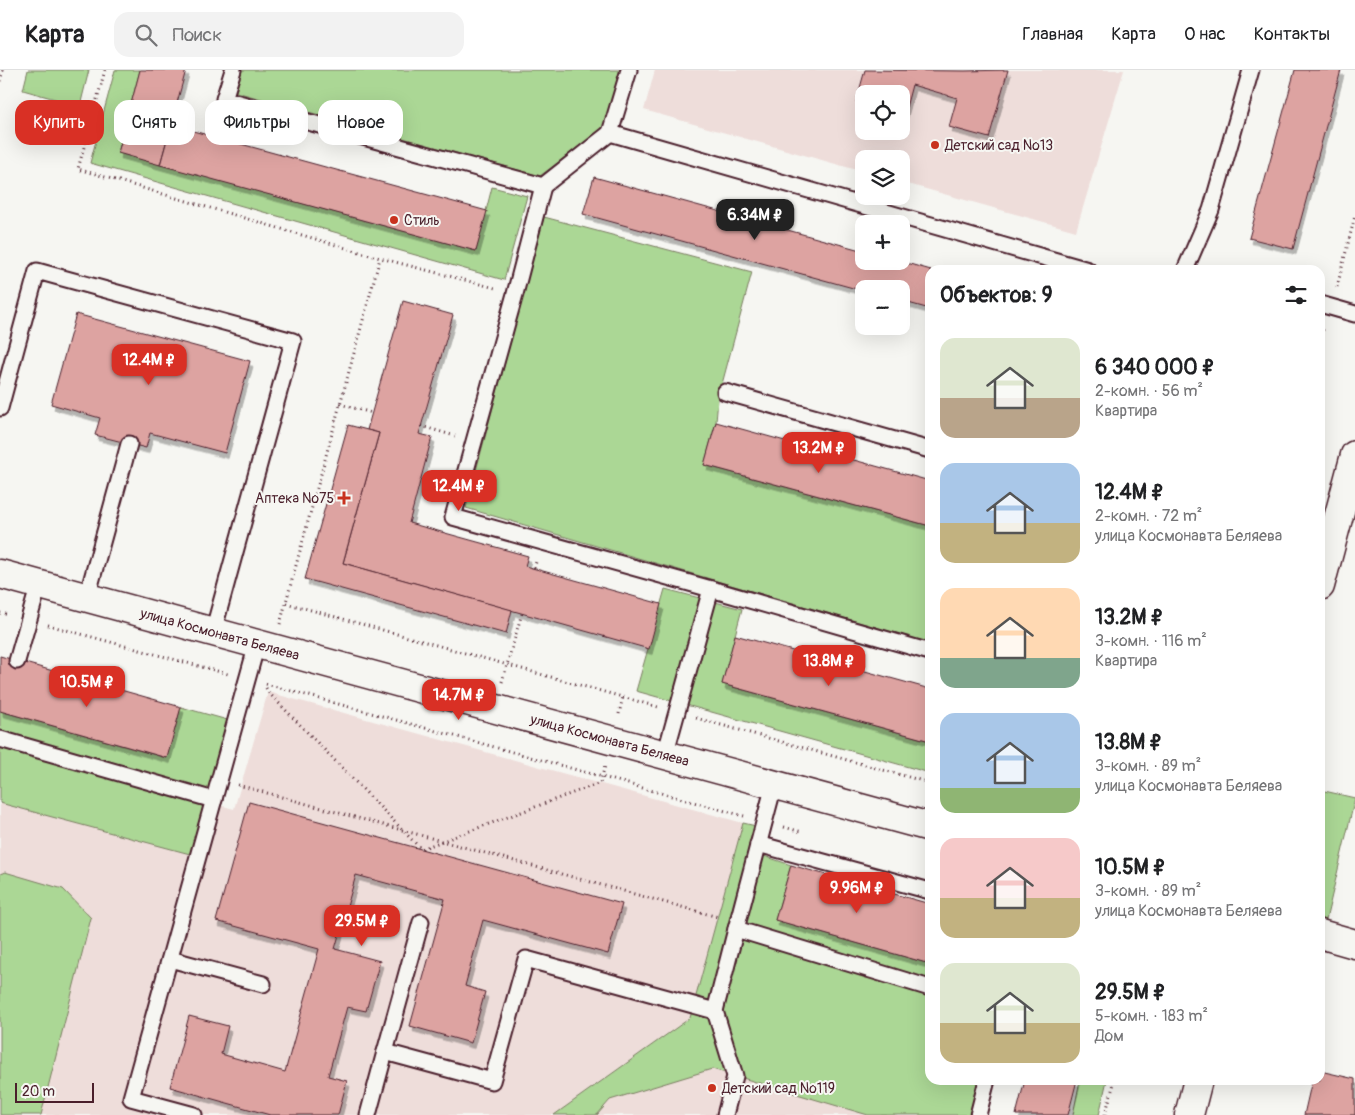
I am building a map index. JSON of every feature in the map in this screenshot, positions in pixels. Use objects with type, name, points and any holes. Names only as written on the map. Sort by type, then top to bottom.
[{"type":"street","points":[[1325,567],[1355,455]]},
{"type":"street","name":"улица Космонавта Беляева","points":[[0,574],[925,826]]},
{"type":"street","points":[[1325,935],[1355,944]]},
{"type":"street","points":[[1189,1115],[1197,1085]]},
{"type":"lane","points":[[233,70],[224,99],[543,186]]},
{"type":"lane","points":[[629,70],[610,133],[543,186],[453,517],[925,651]]},
{"type":"lane","points":[[1242,70],[1247,85]]},
{"type":"lane","points":[[1190,265],[1211,210],[1251,70]]},
{"type":"lane","points":[[610,133],[1071,265]]},
{"type":"lane","points":[[0,408],[37,271],[293,341],[213,632]]},
{"type":"lane","points":[[1326,305],[1355,314]]},
{"type":"lane","points":[[725,392],[925,449]]},
{"type":"lane","points":[[87,597],[129,444]]},
{"type":"lane","points":[[17,661],[39,584]]},
{"type":"lane","points":[[665,755],[711,589]]},
{"type":"lane","points":[[194,1115],[131,1098],[247,679],[265,646]]},
{"type":"lane","points":[[0,739],[214,800]]},
{"type":"lane","points":[[725,1115],[735,1076],[715,1011],[774,784]]},
{"type":"lane","points":[[758,844],[925,890]]},
{"type":"lane","points":[[368,1115],[422,922]]},
{"type":"lane","points":[[736,929],[925,986]]},
{"type":"lane","points":[[170,959],[263,984]]},
{"type":"lane","points":[[385,1052],[492,1081],[526,959],[715,1011]]},
{"type":"lane","points":[[978,1115],[986,1085]]},
{"type":"path","points":[[0,81],[3,70]]},
{"type":"path","points":[[105,70],[78,169],[380,258],[515,294]]},
{"type":"path","points":[[1326,305],[1355,216]]},
{"type":"path","points":[[265,646],[286,603],[380,258]]},
{"type":"path","points":[[340,404],[372,413]]},
{"type":"path","points":[[422,426],[474,441]]},
{"type":"path","points":[[286,603],[925,782]]},
{"type":"path","points":[[0,612],[247,679]]},
{"type":"path","points":[[485,744],[522,613]]},
{"type":"path","points":[[264,683],[268,692],[421,848],[600,783],[623,697]]},
{"type":"path","points":[[261,692],[264,683]]},
{"type":"path","points":[[264,683],[810,834]]},
{"type":"path","points":[[233,784],[718,917]]},
{"type":"path","points":[[1105,1115],[1114,1085]]},
{"type":"shaded area","name":"Детский сад №13","points":[[655,70],[1124,70],[1076,231],[910,185],[910,150],[855,150],[855,169],[644,110]]},
{"type":"shaded area","points":[[268,692],[743,823],[690,1018],[554,1115],[0,1115],[0,803],[190,854],[205,801],[234,809]]},
{"type":"shaded area","name":"Детский сад №119","points":[[712,1069],[868,1115],[597,1115],[610,1100]]},
{"type":"green space","points":[[28,70],[89,70],[82,100],[59,100],[23,90]]},
{"type":"green space","points":[[115,70],[140,70],[132,100],[114,100],[114,145],[120,145],[118,153],[476,251],[492,187],[527,196],[504,280],[90,163],[95,145],[104,145],[104,111]]},
{"type":"green space","points":[[242,70],[621,70],[603,128],[540,176],[403,138],[403,100],[318,100],[318,115],[308,112],[308,100],[265,100],[236,92]]},
{"type":"green space","points":[[544,217],[752,272],[718,399],[716,422],[704,465],[925,525],[925,642],[466,508]]},
{"type":"green space","points":[[665,589],[742,609],[722,684],[925,740],[925,772],[636,691]]},
{"type":"green space","points":[[181,707],[231,721],[190,854],[0,803],[0,711],[166,758]]},
{"type":"green space","points":[[1325,791],[1355,798],[1325,920]]},
{"type":"green space","points":[[743,823],[756,826],[761,855],[791,865],[775,920],[925,963],[925,1085],[979,1085],[971,1115],[868,1115],[712,1069],[610,1100],[597,1115],[554,1115],[690,1018]]},
{"type":"green space","points":[[5,872],[63,889],[91,918],[41,1115],[0,1115],[0,874]]},
{"type":"green space","points":[[1079,1085],[1106,1085],[1099,1115],[1073,1115]]},
{"type":"building","points":[[140,70],[186,70],[178,100],[132,100]]},
{"type":"building","points":[[865,70],[1008,70],[989,138],[949,127],[957,98],[912,85],[910,92],[910,85],[861,85]]},
{"type":"building","points":[[1295,70],[1341,70],[1293,249],[1249,238]]},
{"type":"building","points":[[195,132],[205,134],[205,145],[244,145],[487,211],[476,251],[160,165],[166,145],[195,145]]},
{"type":"building","points":[[120,145],[165,145],[160,165],[118,153]]},
{"type":"building","points":[[594,177],[855,249],[855,270],[910,270],[910,264],[925,268],[925,308],[910,303],[910,280],[855,280],[855,289],[583,214]]},
{"type":"building","points":[[403,301],[453,315],[419,434],[432,437],[409,523],[528,556],[525,566],[661,604],[649,649],[343,563],[379,433],[367,430]]},
{"type":"building","points":[[76,314],[250,361],[225,453],[150,433],[146,448],[95,435],[100,418],[51,404]]},
{"type":"building","points":[[716,422],[925,480],[925,525],[704,465]]},
{"type":"building","name":"Аптека №75","points":[[348,425],[379,433],[343,563],[512,610],[506,634],[305,579]]},
{"type":"building","points":[[735,635],[925,688],[925,740],[722,684]]},
{"type":"building","points":[[0,656],[181,707],[167,758],[0,711]]},
{"type":"building","points":[[249,802],[622,904],[608,954],[483,920],[465,986],[485,992],[471,1043],[410,1026],[445,899],[356,875],[335,949],[380,961],[366,1011],[347,1007],[328,1076],[347,1081],[338,1115],[270,1115],[170,1087],[189,1016],[228,1026],[221,1054],[285,1072],[319,949],[216,921]]},
{"type":"building","points":[[791,865],[925,903],[925,963],[775,920]]},
{"type":"building","points":[[1325,1072],[1355,1079],[1355,1115],[1304,1115],[1311,1085],[1325,1085]]},
{"type":"building","points":[[1024,1085],[1076,1085],[1068,1115],[1016,1115]]},
{"type":"place","name":"Детский сад №13","points":[[935,145]]},
{"type":"place","name":"Стиль","points":[[394,220]]},
{"type":"place","name":"Аптека №75","points":[[344,498]]},
{"type":"place","name":"Детский сад №119","points":[[712,1088]]}]
